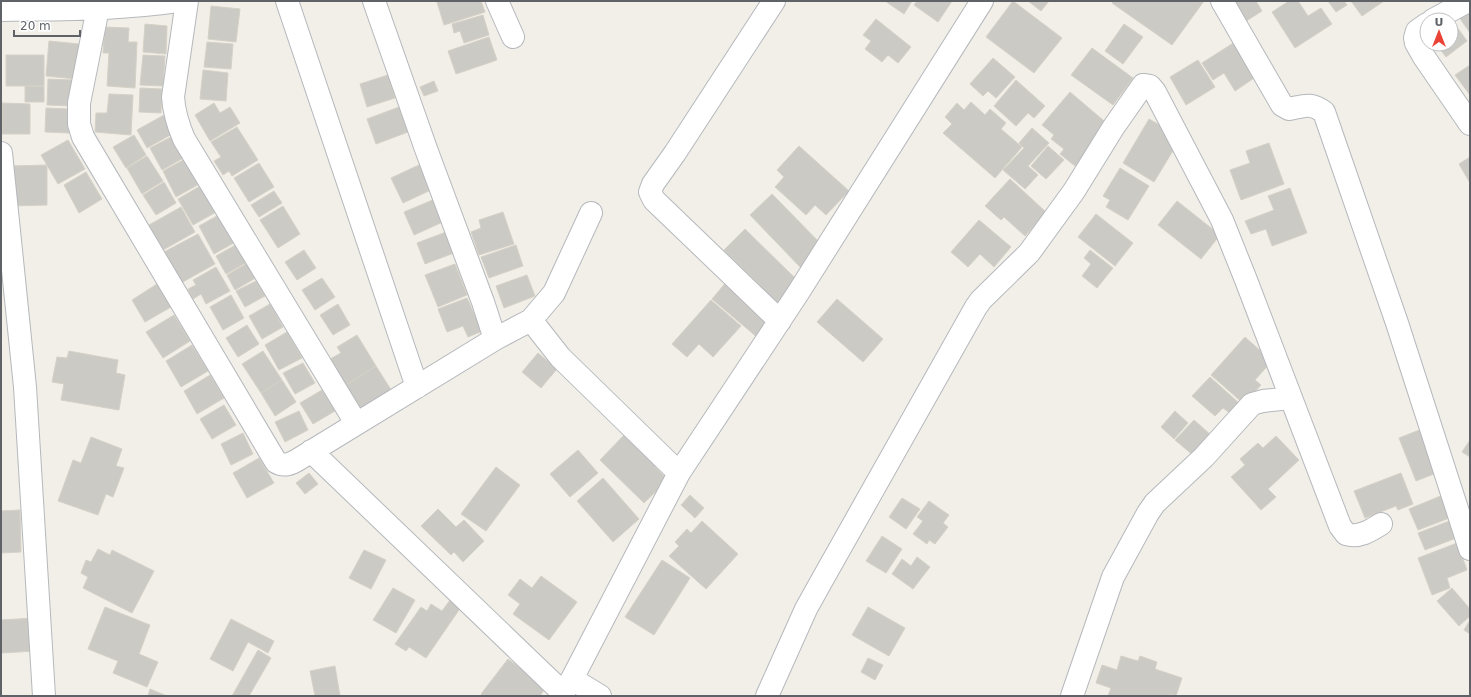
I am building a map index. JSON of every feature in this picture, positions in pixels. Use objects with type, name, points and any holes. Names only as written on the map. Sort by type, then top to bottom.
[{"type":"street","points":[[1,10],[98,8],[153,5],[179,1]]},
{"type":"street","points":[[186,1],[173,97],[176,120],[184,139],[356,423]]},
{"type":"street","points":[[287,1],[417,387]]},
{"type":"street","points":[[374,1],[495,339]]},
{"type":"street","points":[[497,1],[513,37]]},
{"type":"street","points":[[774,1],[675,153],[653,184],[650,192],[654,200],[780,320]]},
{"type":"street","points":[[566,689],[679,473],[780,320],[982,1]]},
{"type":"street","points":[[1222,1],[1282,105],[1289,109],[1310,105],[1316,106],[1324,112],[1397,323],[1470,549]]},
{"type":"street","points":[[1448,12],[1468,1]]},
{"type":"street","points":[[98,8],[79,103],[78,117],[83,137],[276,462],[280,464],[290,464],[495,339],[531,320],[554,293],[591,213]]},
{"type":"street","points":[[1419,30],[1417,31],[1415,38],[1419,48]]},
{"type":"street","points":[[1421,52],[1470,124]]},
{"type":"street","points":[[767,696],[806,609],[976,307],[981,300],[1029,253],[1074,191],[1113,128],[1143,85],[1150,86],[1155,92],[1222,220],[1340,526],[1343,531],[1350,535],[1364,534],[1381,524]]},
{"type":"street","points":[[1,153],[26,387],[44,696]]},
{"type":"street","points":[[531,320],[560,356],[679,473]]},
{"type":"street","points":[[1072,696],[1113,577],[1155,503],[1204,457],[1252,404],[1263,401],[1291,398]]},
{"type":"street","points":[[311,451],[566,689],[600,696]]},
{"type":"building","points":[[481,1],[485,12],[444,25],[437,2]]},
{"type":"building","points":[[885,1],[912,1],[904,14]]},
{"type":"building","points":[[917,1],[952,1],[938,22],[914,5]]},
{"type":"building","points":[[1013,1],[1062,38],[1034,73],[986,37]]},
{"type":"building","points":[[1028,1],[1049,1],[1041,11]]},
{"type":"building","points":[[1114,1],[1204,1],[1172,45],[1112,3]]},
{"type":"building","points":[[1230,1],[1256,1],[1262,11],[1243,23]]},
{"type":"building","points":[[1289,1],[1298,1],[1308,16],[1321,8],[1332,24],[1295,48],[1272,12]]},
{"type":"building","points":[[1328,1],[1344,1],[1347,5],[1336,12]]},
{"type":"building","points":[[1351,1],[1384,1],[1362,16]]},
{"type":"building","points":[[211,6],[240,9],[236,42],[208,39]]},
{"type":"building","points":[[1470,9],[1470,33],[1459,17]]},
{"type":"building","points":[[483,15],[489,35],[464,43],[460,31],[454,33],[452,24]]},
{"type":"building","points":[[876,19],[911,47],[898,63],[888,55],[882,62],[865,49],[871,41],[863,35]]},
{"type":"building","points":[[145,24],[167,26],[166,54],[143,52]]},
{"type":"building","points":[[1124,24],[1143,37],[1123,64],[1105,51]]},
{"type":"building","points":[[105,27],[129,28],[128,42],[137,42],[135,88],[107,86],[109,53],[103,53]]},
{"type":"building","points":[[1459,30],[1467,41],[1459,47]]},
{"type":"building","points":[[489,37],[497,60],[456,74],[448,51]]},
{"type":"building","points":[[1238,40],[1260,74],[1235,91],[1224,73],[1213,80],[1202,63]]},
{"type":"building","points":[[49,41],[79,44],[76,79],[46,76]]},
{"type":"building","points":[[207,42],[233,44],[231,69],[204,67]]},
{"type":"building","points":[[1092,48],[1133,78],[1113,105],[1071,75]]},
{"type":"building","points":[[1442,52],[1453,52],[1446,57]]},
{"type":"building","points":[[6,55],[44,55],[44,86],[6,86]]},
{"type":"building","points":[[143,55],[165,56],[163,86],[140,85]]},
{"type":"building","points":[[993,58],[1015,77],[996,98],[988,91],[983,96],[970,84]]},
{"type":"building","points":[[1198,60],[1215,87],[1186,105],[1170,77]]},
{"type":"building","points":[[1470,65],[1470,95],[1455,75]]},
{"type":"building","points":[[203,70],[228,73],[226,101],[200,99]]},
{"type":"building","points":[[388,75],[395,98],[367,107],[360,84]]},
{"type":"building","points":[[48,79],[73,80],[71,106],[47,105]]},
{"type":"building","points":[[1016,80],[1045,106],[1034,118],[1028,113],[1016,126],[994,106]]},
{"type":"building","points":[[434,81],[438,91],[424,96],[420,87]]},
{"type":"building","points":[[25,86],[44,86],[44,102],[25,102]]},
{"type":"building","points":[[140,88],[162,89],[161,113],[139,112]]},
{"type":"building","points":[[1070,92],[1110,126],[1075,166],[1060,154],[1064,149],[1051,139],[1054,135],[1042,125]]},
{"type":"building","points":[[109,94],[133,95],[131,135],[95,132],[96,113],[107,113]]},
{"type":"building","points":[[971,102],[985,115],[990,109],[1006,123],[1001,129],[1022,147],[995,178],[943,133],[952,124],[945,117],[957,103],[964,110]]},
{"type":"building","points":[[2,103],[30,104],[30,134],[2,134]]},
{"type":"building","points":[[214,103],[220,113],[230,107],[240,123],[210,141],[195,115]]},
{"type":"building","points":[[399,107],[408,132],[376,144],[367,119]]},
{"type":"building","points":[[46,108],[70,109],[69,133],[45,132]]},
{"type":"building","points":[[164,115],[174,133],[147,148],[137,130]]},
{"type":"building","points":[[1149,119],[1170,131],[1166,138],[1177,144],[1154,182],[1123,163]]},
{"type":"building","points":[[237,127],[258,160],[232,176],[229,171],[223,175],[214,161],[221,157],[211,142]]},
{"type":"building","points":[[1032,128],[1049,143],[1028,166],[1038,175],[1025,189],[1003,170],[1024,148],[1019,143]]},
{"type":"building","points":[[134,135],[146,155],[126,168],[113,147]]},
{"type":"building","points":[[175,135],[187,156],[162,170],[150,148]]},
{"type":"building","points":[[68,140],[85,169],[58,184],[41,155]]},
{"type":"building","points":[[1269,143],[1284,184],[1241,200],[1230,170],[1250,163],[1246,151]]},
{"type":"building","points":[[799,146],[849,191],[826,215],[815,205],[806,215],[775,187],[784,177],[777,170]]},
{"type":"building","points":[[1048,146],[1064,160],[1046,179],[1031,166]]},
{"type":"building","points":[[147,156],[163,181],[142,194],[127,168]]},
{"type":"building","points":[[1470,157],[1470,183],[1459,164]]},
{"type":"building","points":[[187,158],[201,183],[176,197],[163,171]]},
{"type":"building","points":[[259,163],[274,187],[249,202],[234,178]]},
{"type":"building","points":[[421,164],[433,189],[403,203],[391,178]]},
{"type":"building","points":[[47,165],[47,205],[11,206],[10,166]]},
{"type":"building","points":[[1120,168],[1149,186],[1128,220],[1106,207],[1110,200],[1103,196]]},
{"type":"building","points":[[86,172],[102,199],[79,213],[64,185]]},
{"type":"building","points":[[1010,179],[1046,212],[1025,236],[1004,217],[1001,220],[985,206]]},
{"type":"building","points":[[164,182],[176,203],[156,215],[143,195]]},
{"type":"building","points":[[202,185],[218,211],[193,225],[178,199]]},
{"type":"building","points":[[1290,188],[1307,233],[1272,246],[1266,229],[1251,234],[1245,221],[1274,210],[1268,196]]},
{"type":"building","points":[[274,191],[282,203],[259,217],[251,205]]},
{"type":"building","points":[[772,194],[823,246],[801,268],[750,215]]},
{"type":"building","points":[[435,199],[445,221],[414,235],[404,212]]},
{"type":"building","points":[[1177,201],[1220,235],[1201,259],[1158,225]]},
{"type":"building","points":[[283,206],[300,234],[278,248],[260,220]]},
{"type":"building","points":[[181,207],[195,232],[163,250],[149,225]]},
{"type":"building","points":[[224,212],[239,240],[214,254],[199,226]]},
{"type":"building","points":[[503,212],[514,244],[479,255],[471,232],[481,228],[479,220]]},
{"type":"building","points":[[1096,214],[1133,243],[1115,266],[1078,237]]},
{"type":"building","points":[[979,220],[1011,247],[994,267],[980,254],[968,267],[951,252]]},
{"type":"building","points":[[745,229],[798,281],[777,302],[724,250]]},
{"type":"building","points":[[446,232],[454,253],[425,264],[417,243]]},
{"type":"building","points":[[198,234],[215,264],[181,283],[164,252]]},
{"type":"building","points":[[241,242],[251,260],[226,274],[216,256]]},
{"type":"building","points":[[516,245],[523,266],[489,278],[481,257]]},
{"type":"building","points":[[304,250],[316,268],[297,280],[285,262]]},
{"type":"building","points":[[1090,250],[1113,268],[1097,288],[1082,276],[1091,264],[1084,258]]},
{"type":"building","points":[[251,261],[259,276],[235,290],[227,275]]},
{"type":"building","points":[[455,264],[467,295],[438,307],[425,275]]},
{"type":"building","points":[[216,267],[230,291],[206,304],[201,294],[193,299],[188,289],[196,285],[193,280]]},
{"type":"building","points":[[527,275],[535,296],[504,308],[496,286]]},
{"type":"building","points":[[322,278],[335,297],[315,310],[302,290]]},
{"type":"building","points":[[728,280],[774,319],[758,338],[712,299]]},
{"type":"building","points":[[256,281],[265,296],[245,307],[236,291]]},
{"type":"building","points":[[157,284],[171,307],[145,322],[132,300]]},
{"type":"building","points":[[231,295],[244,318],[223,330],[210,307]]},
{"type":"building","points":[[467,298],[475,316],[479,314],[485,330],[468,337],[463,326],[447,332],[438,309]]},
{"type":"building","points":[[837,299],[883,339],[863,362],[817,322]]},
{"type":"building","points":[[711,300],[741,326],[713,357],[699,344],[687,357],[672,344]]},
{"type":"building","points":[[270,304],[283,327],[262,339],[249,316]]},
{"type":"building","points":[[338,304],[350,325],[333,335],[320,315]]},
{"type":"building","points":[[174,315],[190,341],[163,358],[146,332]]},
{"type":"building","points":[[247,325],[259,344],[238,357],[226,338]]},
{"type":"building","points":[[287,332],[302,358],[279,370],[265,345]]},
{"type":"building","points":[[357,335],[376,366],[346,385],[330,359],[341,353],[337,347]]},
{"type":"building","points":[[1245,337],[1272,361],[1255,380],[1261,385],[1244,404],[1211,375]]},
{"type":"building","points":[[192,345],[208,371],[181,387],[166,361]]},
{"type":"building","points":[[69,351],[118,360],[116,373],[125,375],[119,410],[61,400],[64,384],[52,382],[57,357],[67,358]]},
{"type":"building","points":[[263,351],[282,380],[261,393],[242,364]]},
{"type":"building","points":[[538,353],[557,369],[541,388],[522,372]]},
{"type":"building","points":[[303,363],[315,383],[295,394],[283,373]]},
{"type":"building","points":[[376,366],[393,393],[363,412],[346,385]]},
{"type":"building","points":[[210,375],[224,398],[197,414],[184,391]]},
{"type":"building","points":[[1210,377],[1240,404],[1231,414],[1223,408],[1215,416],[1192,396]]},
{"type":"building","points":[[282,380],[296,402],[275,416],[261,393]]},
{"type":"building","points":[[322,390],[335,411],[313,424],[300,403]]},
{"type":"building","points":[[224,405],[236,425],[212,439],[200,419]]},
{"type":"building","points":[[299,411],[308,430],[285,442],[275,422]]},
{"type":"building","points":[[1175,411],[1188,423],[1174,439],[1161,427]]},
{"type":"building","points":[[1194,420],[1212,436],[1194,456],[1175,440]]},
{"type":"building","points":[[1422,429],[1439,472],[1416,481],[1399,438]]},
{"type":"building","points":[[627,432],[659,463],[655,467],[668,480],[644,503],[600,460]]},
{"type":"building","points":[[243,433],[253,454],[231,465],[221,444]]},
{"type":"building","points":[[1276,436],[1299,460],[1268,489],[1276,497],[1261,510],[1231,477],[1245,465],[1240,459],[1258,443],[1263,448]]},
{"type":"building","points":[[91,437],[122,449],[116,466],[124,468],[113,497],[106,494],[98,515],[58,501],[73,460],[81,463]]},
{"type":"building","points":[[1470,440],[1470,457],[1462,452]]},
{"type":"building","points":[[578,450],[598,473],[570,497],[550,474]]},
{"type":"building","points":[[259,458],[274,483],[247,498],[233,473]]},
{"type":"building","points":[[496,467],[520,485],[486,531],[461,514]]},
{"type":"building","points":[[309,473],[318,484],[305,494],[296,483]]},
{"type":"building","points":[[1401,473],[1413,504],[1398,510],[1396,506],[1365,518],[1354,491]]},
{"type":"building","points":[[603,478],[639,519],[613,542],[577,501]]},
{"type":"building","points":[[690,495],[704,508],[695,518],[681,505]]},
{"type":"building","points":[[1443,495],[1452,517],[1418,530],[1409,509]]},
{"type":"building","points":[[902,498],[920,509],[906,529],[889,517]]},
{"type":"building","points":[[929,501],[949,515],[943,523],[948,527],[935,544],[929,540],[927,544],[913,534],[923,521],[917,517]]},
{"type":"building","points":[[438,509],[456,527],[464,520],[484,541],[463,562],[454,552],[451,555],[421,526]]},
{"type":"building","points":[[20,510],[21,552],[1,553],[1,511]]},
{"type":"building","points":[[1452,520],[1459,537],[1425,550],[1418,533]]},
{"type":"building","points":[[702,521],[738,554],[706,589],[669,556],[679,546],[675,542],[687,529],[691,533]]},
{"type":"building","points":[[882,536],[902,549],[886,573],[866,561]]},
{"type":"building","points":[[1457,543],[1467,570],[1447,578],[1450,588],[1432,595],[1418,558]]},
{"type":"building","points":[[98,549],[110,555],[112,550],[154,571],[132,613],[83,588],[88,577],[81,573],[86,560],[91,562]]},
{"type":"building","points":[[364,550],[386,560],[371,589],[349,578]]},
{"type":"building","points":[[917,557],[930,567],[913,589],[892,574],[902,559],[911,566]]},
{"type":"building","points":[[662,560],[690,578],[654,635],[625,617]]},
{"type":"building","points":[[541,576],[577,602],[549,640],[513,614],[520,604],[508,595],[520,579],[532,588]]},
{"type":"building","points":[[393,588],[415,600],[396,633],[373,620]]},
{"type":"building","points":[[1452,588],[1470,609],[1470,616],[1459,626],[1437,601]]},
{"type":"building","points":[[450,600],[461,607],[426,658],[409,647],[406,651],[395,644],[421,607],[427,611],[431,604],[442,611]]},
{"type":"building","points":[[105,607],[150,625],[139,654],[158,662],[147,687],[113,673],[118,661],[88,649]]},
{"type":"building","points":[[868,607],[905,628],[889,656],[852,635]]},
{"type":"building","points":[[34,618],[35,651],[2,653],[1,620]]},
{"type":"building","points":[[231,619],[274,641],[268,653],[248,642],[233,671],[210,659]]},
{"type":"building","points":[[1470,620],[1470,634],[1464,630]]},
{"type":"building","points":[[258,650],[271,658],[249,696],[232,696]]},
{"type":"building","points":[[1121,656],[1138,661],[1140,656],[1157,662],[1155,669],[1182,678],[1176,696],[1170,694],[1169,696],[1108,696],[1111,688],[1096,683],[1102,665],[1117,670]]},
{"type":"building","points":[[868,658],[883,665],[875,680],[861,672]]},
{"type":"building","points":[[508,659],[546,687],[540,696],[483,696],[481,694]]},
{"type":"building","points":[[335,666],[340,696],[315,696],[310,671]]},
{"type":"building","points":[[150,689],[167,696],[148,696]]}]
